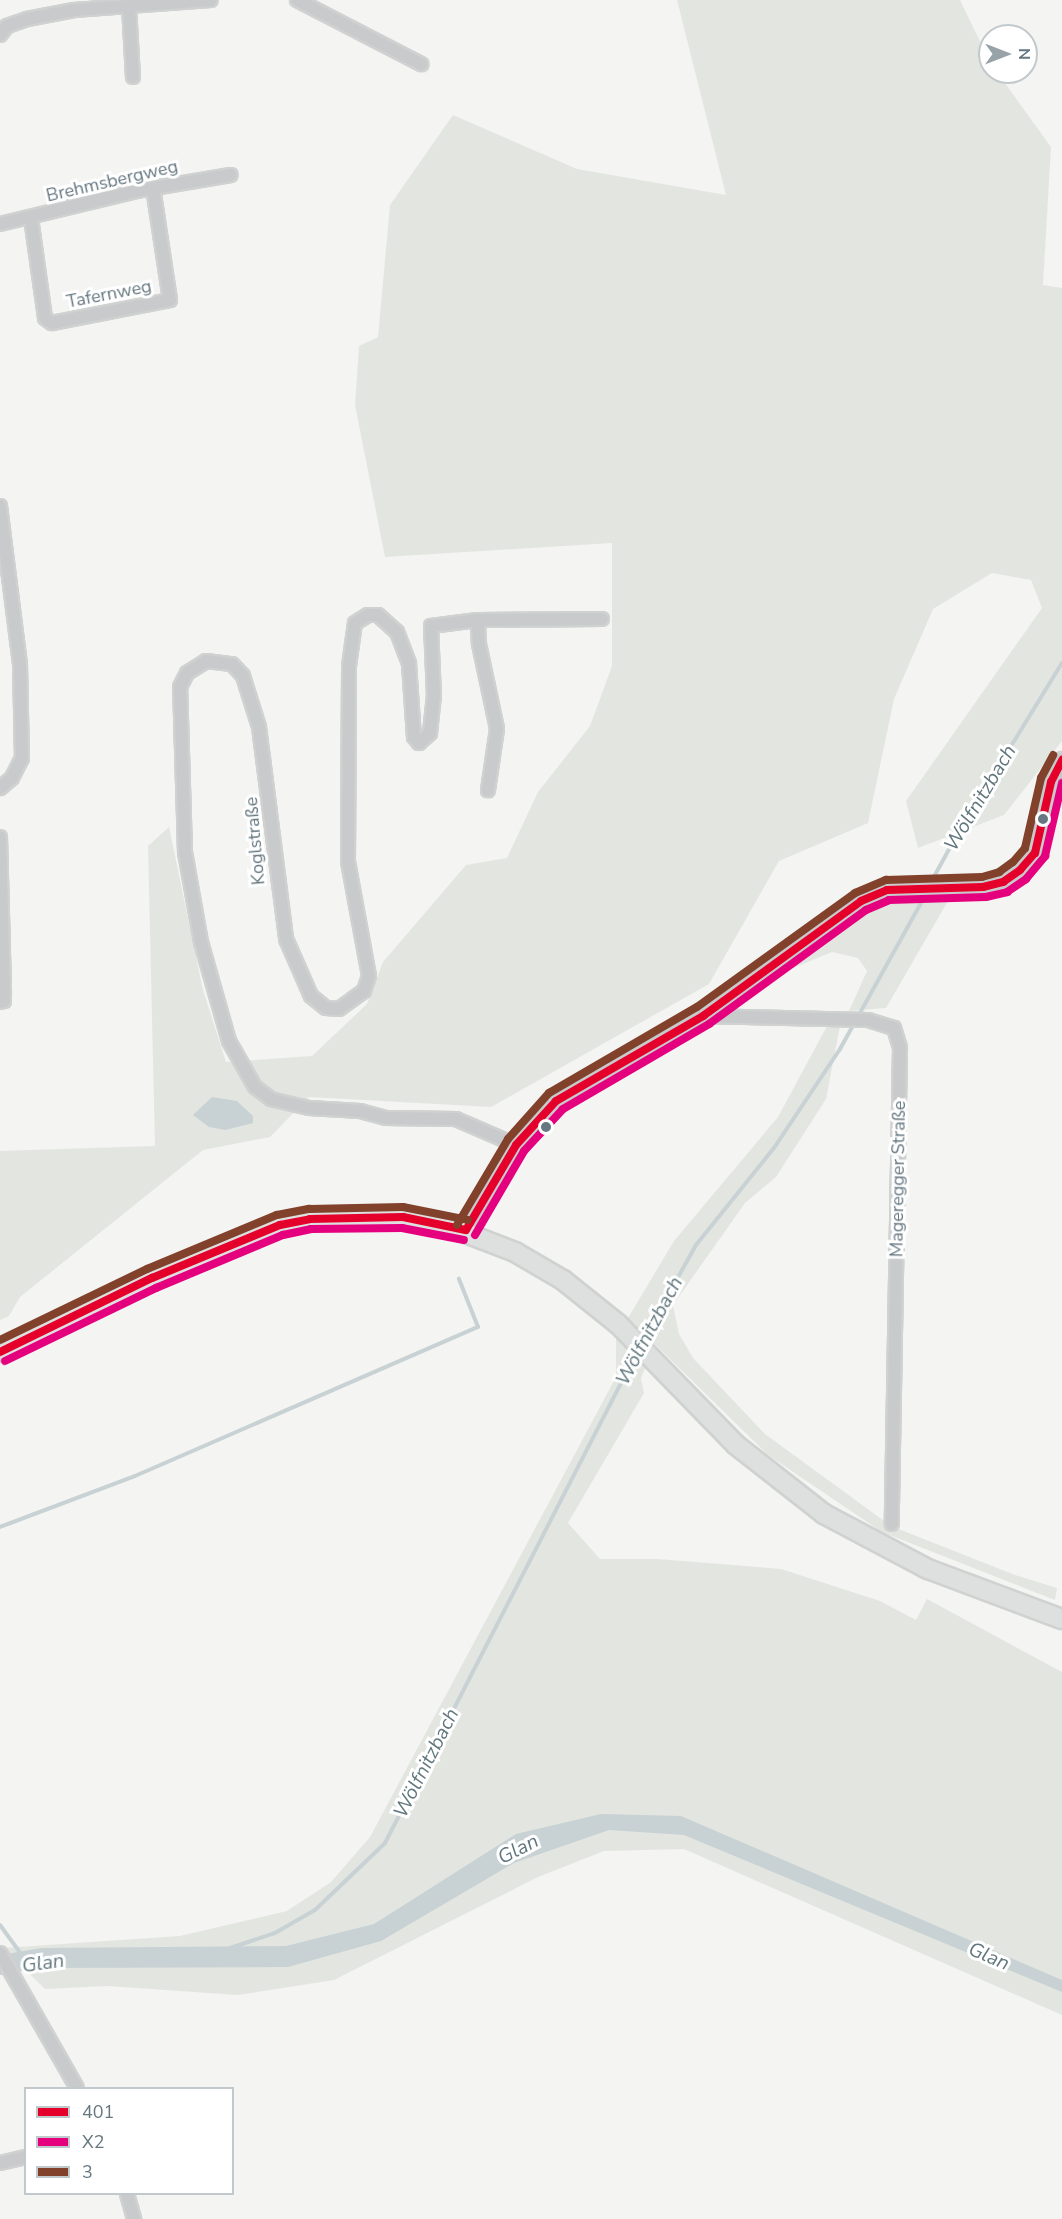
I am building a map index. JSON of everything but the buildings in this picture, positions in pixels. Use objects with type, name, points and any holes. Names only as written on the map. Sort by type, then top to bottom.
[{"type":"main road","points":[[0,1352],[152,1278],[280,1225],[310,1219],[403,1217],[466,1230],[554,1274],[618,1324],[736,1445],[824,1514],[928,1569],[1062,1619]]},
{"type":"street","points":[[2,27],[74,10],[211,0]]},
{"type":"street","points":[[297,0],[421,64]]},
{"type":"street","points":[[129,6],[133,76]]},
{"type":"street","name":"Brehmsbergweg","points":[[0,224],[153,189],[231,175]]},
{"type":"street","name":"Tafernweg","points":[[31,218],[45,318],[52,323],[170,300],[153,189]]},
{"type":"street","points":[[0,506],[20,664],[22,758],[12,778],[0,788]]},
{"type":"street","name":"Koglstraße","points":[[516,1145],[456,1119],[386,1118],[360,1111],[309,1108],[271,1099],[255,1087],[226,1030],[201,942],[185,852],[180,687],[195,665],[220,660],[232,664],[243,676],[253,701],[268,791],[279,904],[300,979],[311,996],[326,1008],[339,1009],[364,991],[369,976],[348,862],[349,666],[355,623],[368,615],[378,615],[397,632],[409,664],[414,737],[419,743],[430,733],[434,697],[431,626],[478,620],[602,619]]},
{"type":"street","points":[[478,620],[479,644],[497,729],[488,790]]},
{"type":"street","points":[[466,1230],[516,1145],[556,1101],[703,1016],[861,901],[887,890],[958,888],[1003,882],[1035,853],[1052,782],[1062,760]]},
{"type":"street","points":[[0,837],[2,998]]},
{"type":"street","name":"Mageregger Straße","points":[[703,1016],[868,1020],[894,1028],[900,1048],[892,1524]]},
{"type":"street","points":[[0,1953],[76,2087]]},
{"type":"street","points":[[0,2163],[24,2157]]},
{"type":"street","points":[[128,2195],[134,2219]]},
{"type":"shaded area","points":[[677,0],[960,0],[978,37],[978,84],[1006,84],[1051,147],[1043,285],[1062,288],[1062,741],[1004,815],[918,848],[906,801],[1042,608],[1031,580],[992,573],[933,609],[894,699],[868,823],[779,861],[709,984],[491,1107],[309,1097],[270,1137],[203,1150],[20,1297],[9,1316],[0,1320],[0,1151],[155,1146],[148,846],[169,827],[203,990],[226,1062],[312,1056],[367,1004],[383,962],[466,865],[507,858],[538,792],[590,726],[612,666],[612,543],[385,557],[355,405],[359,346],[378,337],[390,205],[453,115],[577,169],[726,195]]},
{"type":"shaded area","points":[[948,901],[886,1008],[849,1011],[867,971],[858,958],[832,952],[786,971],[855,917],[883,902]]},
{"type":"shaded area","points":[[827,1026],[840,1026],[826,1099],[776,1177],[745,1203],[673,1305],[679,1334],[693,1358],[765,1434],[891,1526],[1015,1575],[1057,1588],[1055,1600],[882,1532],[768,1455],[628,1318],[674,1241],[778,1117]]},
{"type":"shaded area","points":[[616,1336],[645,1368],[641,1378],[644,1393],[568,1523],[600,1559],[658,1559],[781,1569],[880,1601],[916,1620],[927,1599],[1062,1672],[1062,2015],[684,1849],[604,1851],[538,1877],[334,1980],[238,1995],[107,1986],[45,1989],[3,1948],[180,1936],[287,1911],[331,1882],[370,1837],[616,1377]]},
{"type":"water","points":[[212,1097],[237,1101],[253,1116],[253,1123],[225,1130],[209,1127],[193,1115]]},
{"type":"water","name":"Glan","points":[[601,1814],[681,1816],[1062,1980],[1062,1992],[684,1835],[609,1830],[514,1863],[381,1941],[288,1967],[40,1968],[0,1975],[0,1955],[42,1948],[286,1946],[374,1924],[516,1834]]},
{"type":"waterway","name":"Wölfnitzbach","points":[[930,884],[959,831],[1062,663]]},
{"type":"waterway","name":"Wölfnitzbach","points":[[642,1342],[696,1245],[774,1148],[840,1049],[926,894]]},
{"type":"waterway","points":[[0,1527],[135,1476],[478,1327],[459,1279]]},
{"type":"waterway","name":"Wölfnitzbach","points":[[230,1948],[275,1933],[315,1910],[385,1843],[637,1352]]},
{"type":"waterway","name":"Glan","points":[[0,1925],[21,1954]]},
{"type":"transit line","name":"3","points":[[457,1225],[508,1139],[549,1093],[697,1007],[855,893],[886,880],[982,877],[999,872],[1013,862],[1025,848],[1041,778],[1053,755]]},
{"type":"transit line","name":"401","points":[[466,1230],[516,1145],[556,1101],[703,1016],[861,901],[887,890],[983,887],[1003,882],[1020,870],[1035,853],[1051,782],[1062,760]]},
{"type":"transit line","name":"X2","points":[[475,1235],[524,1151],[563,1109],[709,1024],[866,910],[889,900],[986,897],[1007,892],[1026,879],[1045,856],[1062,783]]},
{"type":"transit line","name":"3","points":[[0,1340],[147,1269],[277,1215],[309,1209],[403,1207],[468,1220]]},
{"type":"transit line","name":"401","points":[[0,1352],[152,1278],[280,1225],[310,1219],[403,1217],[466,1230]]},
{"type":"transit line","name":"X2","points":[[5,1361],[156,1288],[283,1235],[311,1229],[402,1228],[464,1240]]}]
